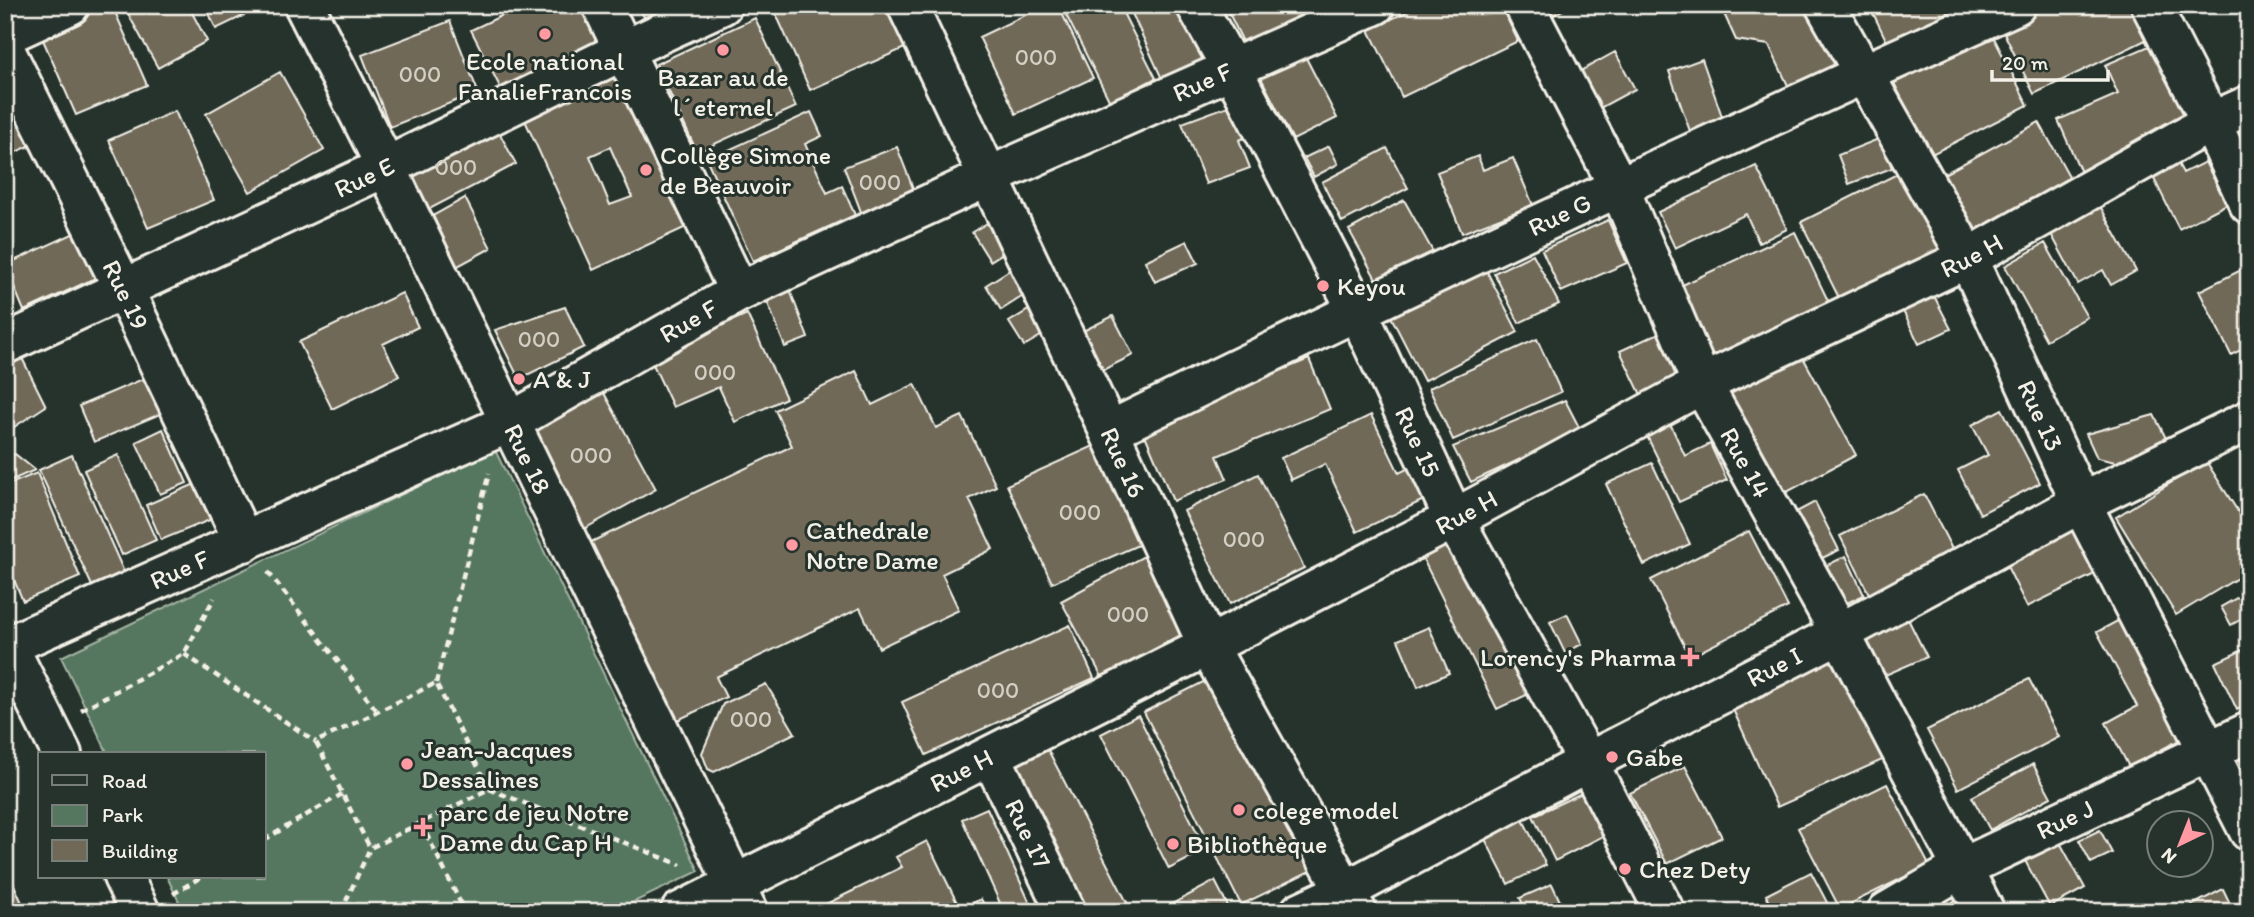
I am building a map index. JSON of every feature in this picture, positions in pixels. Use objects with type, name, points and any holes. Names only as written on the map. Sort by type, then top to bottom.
[{"type":"street","points":[[5,35],[70,5]]},
{"type":"street","name":"Rue 18","points":[[304,5],[386,167],[741,899]]},
{"type":"street","points":[[602,5],[738,292]]},
{"type":"street","name":"Rue E","points":[[5,344],[386,167],[722,5]]},
{"type":"street","name":"Rue 16","points":[[907,5],[1208,646],[1351,901]]},
{"type":"street","name":"Rue 15","points":[[1196,5],[1357,310],[1454,519],[1588,762],[1665,912]]},
{"type":"street","name":"Rue F","points":[[6,644],[244,542],[509,423],[738,292],[988,177],[1375,5]]},
{"type":"street","name":"Rue 14","points":[[1524,5],[1619,187],[1702,384],[1840,633],[1985,912]]},
{"type":"street","name":"Rue 13","points":[[1825,5],[1968,258],[2081,503],[2249,831]]},
{"type":"street","name":"Rue G","points":[[1109,431],[1357,310],[2016,5]]},
{"type":"street","points":[[2151,5],[2211,122],[2249,204]]},
{"type":"street","name":"Rue 19","points":[[5,50],[123,288],[244,542]]},
{"type":"street","name":"Rue H","points":[[680,912],[741,899],[990,756],[1454,519],[1702,384],[1968,258],[2211,122],[2249,105]]},
{"type":"street","name":"Rue I","points":[[1300,912],[1351,901],[1588,762],[1840,633],[2081,503],[2249,419]]},
{"type":"street","points":[[6,644],[56,741]]},
{"type":"street","name":"Rue J","points":[[1886,912],[1962,868],[2249,732]]},
{"type":"street","name":"Rue 17","points":[[990,756],[1066,912]]},
{"type":"street","points":[[123,878],[140,912]]},
{"type":"path","points":[[509,423],[495,450],[436,682],[489,789],[741,899]]},
{"type":"path","points":[[244,542],[378,712]]},
{"type":"path","points":[[56,741],[184,654],[316,742],[370,848]]},
{"type":"path","points":[[316,742],[436,682]]},
{"type":"path","points":[[341,912],[370,848],[489,789]]},
{"type":"path","points":[[266,839],[342,794]]},
{"type":"path","points":[[421,823],[465,912]]},
{"type":"green space","points":[[495,450],[699,871],[613,912],[184,912],[167,878],[266,878],[266,752],[107,752],[61,657]]},
{"type":"building","points":[[104,5],[112,5],[147,85],[76,115],[40,33]]},
{"type":"building","points":[[139,5],[188,5],[207,41],[158,68],[127,12]]},
{"type":"building","points":[[205,5],[266,5],[216,29]]},
{"type":"building","points":[[524,5],[588,5],[606,39],[501,89],[471,30]]},
{"type":"building","points":[[638,5],[684,5],[647,23]]},
{"type":"building","points":[[772,5],[898,5],[916,43],[810,90]]},
{"type":"building","points":[[1046,5],[1058,5],[1093,78],[1016,114],[979,37]]},
{"type":"building","points":[[1061,5],[1119,5],[1156,78],[1110,102]]},
{"type":"building","points":[[1181,5],[1207,61],[1163,81],[1129,7]]},
{"type":"building","points":[[1225,5],[1321,5],[1244,44]]},
{"type":"building","points":[[1420,5],[1501,5],[1518,41],[1402,97],[1369,30]]},
{"type":"building","points":[[1540,5],[1571,5],[1547,19]]},
{"type":"building","points":[[1720,5],[1812,5],[1843,71],[1791,92],[1769,45],[1736,40]]},
{"type":"building","points":[[1869,5],[1961,5],[1964,10],[1890,48]]},
{"type":"building","points":[[2052,5],[2139,5],[2154,36],[2034,94],[2002,29]]},
{"type":"building","points":[[755,18],[796,107],[697,152],[656,64]]},
{"type":"building","points":[[450,21],[478,92],[390,127],[362,55]]},
{"type":"building","points":[[1992,34],[2028,105],[1930,155],[1894,83]]},
{"type":"building","points":[[2156,43],[2194,129],[2083,177],[2058,120],[2118,94],[2105,65]]},
{"type":"building","points":[[1615,52],[1635,89],[1600,108],[1579,72]]},
{"type":"building","points":[[1304,54],[1337,118],[1293,140],[1260,76]]},
{"type":"building","points":[[1702,59],[1725,125],[1692,137],[1669,71]]},
{"type":"building","points":[[625,70],[695,223],[593,270],[523,116]],"holes":[[[610,147],[632,197],[610,205],[590,156]]]},
{"type":"building","points":[[5,72],[36,143],[5,157]]},
{"type":"building","points":[[280,72],[324,150],[250,192],[206,114]]},
{"type":"building","points":[[1239,102],[1252,135],[1239,140],[1250,168],[1206,184],[1182,123]]},
{"type":"building","points":[[175,111],[214,200],[148,228],[109,140]]},
{"type":"building","points":[[811,112],[822,136],[805,144],[827,193],[842,186],[855,215],[753,261],[707,160]]},
{"type":"building","points":[[492,119],[516,164],[420,214],[397,170]]},
{"type":"building","points":[[2039,122],[2074,185],[1977,237],[1942,175]]},
{"type":"building","points":[[2249,126],[2249,166],[2233,134]]},
{"type":"building","points":[[1881,138],[1892,168],[1849,184],[1838,155]]},
{"type":"building","points":[[1329,146],[1338,164],[1314,177],[1304,158]]},
{"type":"building","points":[[897,147],[916,196],[863,217],[844,167]]},
{"type":"building","points":[[1387,148],[1408,188],[1342,222],[1322,182]]},
{"type":"building","points":[[1478,156],[1483,170],[1513,158],[1533,205],[1462,233],[1437,172]]},
{"type":"building","points":[[2175,158],[2183,173],[2205,162],[2227,204],[2179,229],[2150,171]]},
{"type":"building","points":[[1756,166],[1787,229],[1759,243],[1746,214],[1675,248],[1658,212]]},
{"type":"building","points":[[1905,170],[1947,252],[1842,304],[1801,222]]},
{"type":"building","points":[[465,198],[491,248],[447,272],[422,222]]},
{"type":"building","points":[[1404,200],[1436,257],[1381,288],[1349,230]]},
{"type":"building","points":[[2100,206],[2136,271],[2111,285],[2103,270],[2078,284],[2051,234]]},
{"type":"building","points":[[1001,215],[1019,243],[990,261],[972,232]]},
{"type":"building","points":[[1608,220],[1627,263],[1561,292],[1542,250]]},
{"type":"building","points":[[81,230],[102,275],[24,311],[5,265]]},
{"type":"building","points":[[1795,232],[1832,309],[1712,365],[1676,288]]},
{"type":"building","points":[[1187,241],[1198,263],[1155,282],[1145,261]]},
{"type":"building","points":[[2045,243],[2087,317],[2046,340],[2005,266]]},
{"type":"building","points":[[1533,254],[1559,304],[1519,323],[1494,273]]},
{"type":"building","points":[[1482,262],[1518,332],[1424,381],[1388,311]]},
{"type":"building","points":[[1016,266],[1031,291],[1001,310],[986,285]]},
{"type":"building","points":[[2249,266],[2249,346],[2231,355],[2199,291]]},
{"type":"building","points":[[788,285],[808,338],[785,347],[764,293]]},
{"type":"building","points":[[1931,290],[1951,329],[1919,344],[1900,305]]},
{"type":"building","points":[[402,293],[418,327],[383,344],[399,376],[332,409],[299,342]]},
{"type":"building","points":[[1035,306],[1049,331],[1024,346],[1009,322]]},
{"type":"building","points":[[565,307],[584,347],[519,379],[495,330]]},
{"type":"building","points":[[747,314],[786,398],[735,422],[719,387],[673,407],[650,358]]},
{"type":"building","points":[[1113,316],[1133,355],[1103,370],[1083,331]]},
{"type":"building","points":[[1661,332],[1684,380],[1643,399],[1620,351]]},
{"type":"building","points":[[1537,339],[1561,392],[1453,440],[1429,388]]},
{"type":"building","points":[[16,346],[46,406],[5,433],[5,351]]},
{"type":"building","points":[[1798,348],[1856,455],[1774,499],[1716,392]]},
{"type":"building","points":[[1309,359],[1330,409],[1217,456],[1227,479],[1173,501],[1142,428]]},
{"type":"building","name":"Cathedrale Notre Dame","points":[[856,371],[872,405],[915,384],[936,428],[962,416],[996,486],[969,499],[993,549],[942,574],[959,610],[879,648],[860,608],[716,677],[726,697],[678,720],[591,542],[792,446],[775,410]]},
{"type":"building","points":[[157,373],[172,409],[94,442],[79,406]]},
{"type":"building","points":[[598,382],[656,489],[584,529],[525,421]]},
{"type":"building","points":[[1565,400],[1581,431],[1471,482],[1453,447]]},
{"type":"building","points":[[2002,409],[2040,483],[1980,514],[1958,470],[1988,455],[1972,425]]},
{"type":"building","points":[[1371,415],[1399,473],[1419,463],[1434,495],[1357,532],[1325,464],[1291,480],[1281,458]]},
{"type":"building","points":[[2154,415],[2168,442],[2120,463],[2097,458],[2086,434]]},
{"type":"building","points":[[1668,419],[1685,456],[1710,444],[1727,480],[1679,502],[1644,430]]},
{"type":"building","points":[[163,429],[187,483],[160,494],[136,442]]},
{"type":"building","points":[[1107,440],[1152,539],[1052,583],[1007,485]]},
{"type":"building","points":[[15,454],[35,470],[5,483],[5,457]]},
{"type":"building","points":[[72,455],[124,572],[92,586],[39,470]]},
{"type":"building","points":[[118,455],[156,540],[122,555],[84,470]]},
{"type":"building","points":[[2206,461],[2249,529],[2249,571],[2176,615],[2116,517]]},
{"type":"building","points":[[1652,463],[1690,544],[1644,565],[1606,484]]},
{"type":"building","points":[[37,473],[80,577],[23,601],[5,559],[5,486]]},
{"type":"building","points":[[1258,474],[1304,568],[1230,604],[1184,511]]},
{"type":"building","points":[[202,481],[217,517],[161,540],[146,505]]},
{"type":"building","points":[[1924,494],[1955,555],[1871,598],[1840,536]]},
{"type":"building","points":[[1815,502],[1839,550],[1810,564],[1787,517]]},
{"type":"building","points":[[2078,520],[2103,570],[2027,607],[2002,556]]},
{"type":"building","points":[[1749,531],[1788,607],[1690,657],[1651,580]]},
{"type":"building","points":[[1458,535],[1535,691],[1497,709],[1420,553]]},
{"type":"building","points":[[1155,550],[1196,627],[1102,677],[1061,601]]},
{"type":"building","points":[[1846,556],[1864,595],[1834,609],[1815,571]]},
{"type":"building","points":[[2249,591],[2249,615],[2231,625],[2221,607]]},
{"type":"building","points":[[1567,614],[1582,644],[1565,653],[1550,622]]},
{"type":"building","points":[[1906,615],[1927,657],[1883,676],[1862,637]]},
{"type":"building","points":[[2123,618],[2187,736],[2129,767],[2106,723],[2137,706],[2097,632]]},
{"type":"building","points":[[1070,625],[1094,678],[926,755],[902,702]]},
{"type":"building","points":[[1429,627],[1449,673],[1418,687],[1398,640]]},
{"type":"building","points":[[2249,647],[2249,704],[2237,710],[2215,663]]},
{"type":"building","points":[[1842,653],[1889,757],[1777,807],[1730,703]]},
{"type":"building","points":[[1217,675],[1314,869],[1241,905],[1144,712]]},
{"type":"building","points":[[2029,679],[2059,737],[1958,789],[1927,730]]},
{"type":"building","points":[[766,684],[795,733],[714,772],[708,769],[702,753],[723,704]]},
{"type":"building","points":[[1138,715],[1206,850],[1169,869],[1101,734]]},
{"type":"building","points":[[1047,748],[1132,912],[1079,912],[1006,770]]},
{"type":"building","points":[[2033,764],[2051,797],[1990,830],[1972,797]]},
{"type":"building","points":[[1685,766],[1722,837],[1667,864],[1630,793]]},
{"type":"building","points":[[1887,784],[1929,865],[1840,909],[1798,828]]},
{"type":"building","points":[[1588,790],[1609,833],[1555,861],[1533,816]]},
{"type":"building","points":[[987,808],[1034,912],[1004,912],[962,819]]},
{"type":"building","points":[[1520,814],[1546,865],[1508,884],[1482,833]]},
{"type":"building","points":[[2100,830],[2112,853],[2091,863],[2079,840]]},
{"type":"building","points":[[2058,839],[2085,888],[2050,907],[2023,857]]},
{"type":"building","points":[[927,841],[960,909],[981,899],[988,912],[830,912],[826,904],[902,867],[896,857]]},
{"type":"building","points":[[1811,872],[1832,912],[1774,912],[1766,895]]},
{"type":"building","points":[[11,878],[26,912],[5,912],[5,881]]},
{"type":"building","points":[[1215,881],[1231,912],[1157,912]]},
{"type":"building","points":[[1552,884],[1565,912],[1527,912],[1520,898]]},
{"type":"building","points":[[2223,889],[2234,912],[2179,912]]},
{"type":"building","points":[[1961,896],[1971,912],[1937,912]]},
{"type":"place","name":"Ecole national FanalieFrancois","points":[[545,34]]},
{"type":"place","name":"Bazar au de l´eternel","points":[[723,50]]},
{"type":"place","name":"Collège Simone de Beauvoir","points":[[646,170]]},
{"type":"place","name":"Keyou","points":[[1323,286]]},
{"type":"place","name":"A & J","points":[[519,379]]},
{"type":"place","name":"Cathedrale Notre Dame","points":[[792,545]]},
{"type":"place","name":"Lorency's Pharma","points":[[1690,657]]},
{"type":"place","name":"Gabe","points":[[1612,757]]},
{"type":"place","name":"Jean-Jacques Dessalines","points":[[407,764]]},
{"type":"place","name":"colege model","points":[[1239,810]]},
{"type":"place","name":"parc de jeu Notre Dame du Cap H","points":[[423,827]]},
{"type":"place","name":"Bibliothèque","points":[[1173,844]]},
{"type":"place","name":"Chez Dety","points":[[1625,869]]}]
